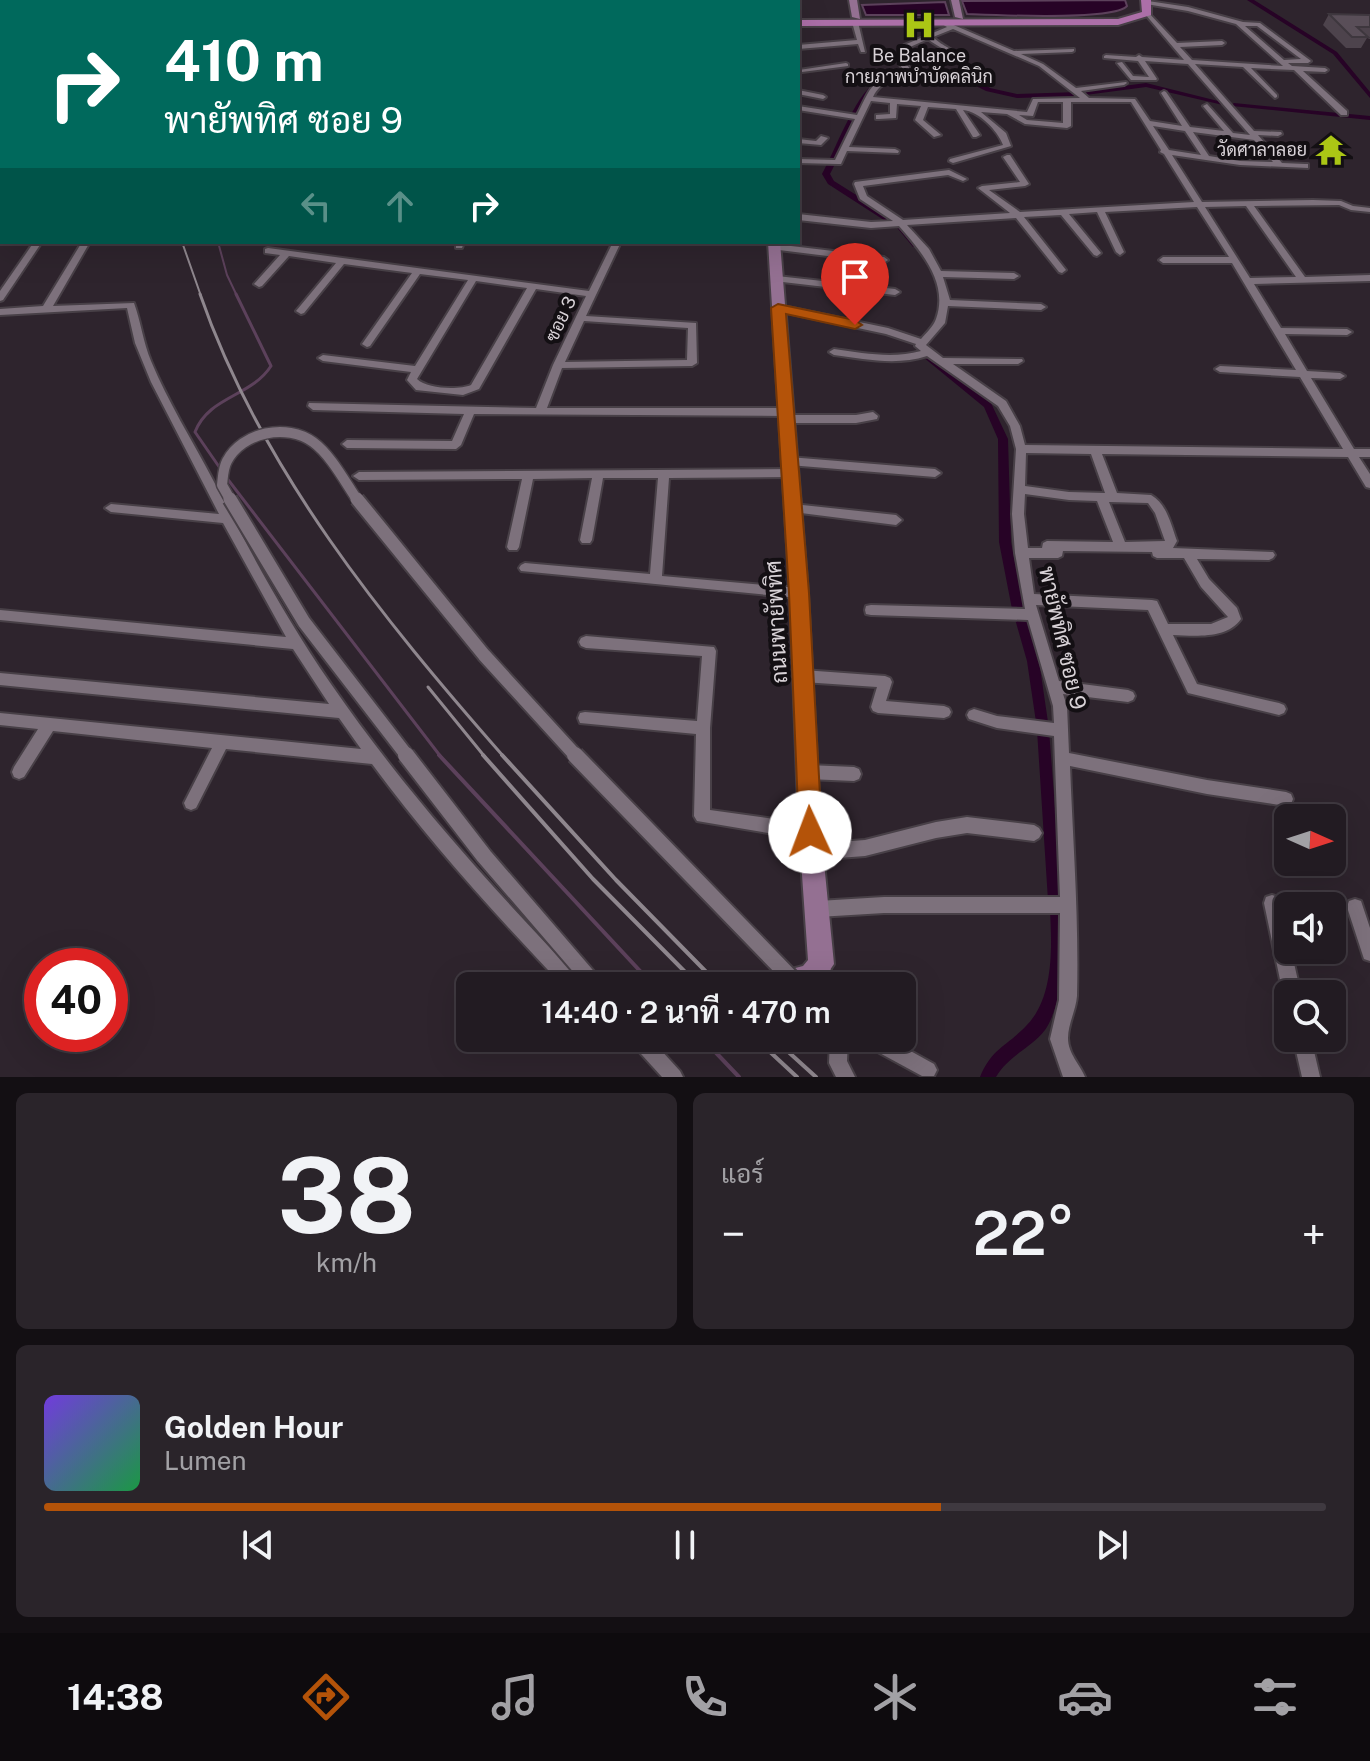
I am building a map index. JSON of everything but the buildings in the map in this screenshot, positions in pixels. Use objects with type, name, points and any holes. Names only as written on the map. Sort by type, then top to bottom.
[{"type":"main road","points":[[857,20],[954,22],[1109,17],[1134,10],[1137,6],[1133,0]]},
{"type":"main road","points":[[800,20],[1118,22],[1138,18],[1147,5]]},
{"type":"street","points":[[853,0],[863,51]]},
{"type":"street","points":[[954,22],[955,0]]},
{"type":"street","points":[[1147,5],[1188,9],[1243,24],[1258,24],[1308,61],[1283,61]]},
{"type":"street","points":[[1147,5],[1176,45],[1280,165]]},
{"type":"street","points":[[906,56],[906,46],[954,22]]},
{"type":"street","points":[[954,22],[1041,65],[1089,101]]},
{"type":"street","points":[[1243,24],[1239,24],[1344,113]]},
{"type":"street","points":[[906,56],[916,62],[959,60],[952,50],[939,46],[929,36]]},
{"type":"street","points":[[800,47],[859,42]]},
{"type":"street","points":[[1176,45],[1222,43]]},
{"type":"street","points":[[1016,52],[1072,50]]},
{"type":"street","points":[[800,161],[834,164],[846,149],[875,86],[887,78],[911,74],[900,61],[906,56]]},
{"type":"street","points":[[1106,57],[1325,70]]},
{"type":"street","points":[[1120,63],[1131,78],[1154,79],[1139,57]]},
{"type":"street","points":[[800,73],[846,65]]},
{"type":"street","points":[[1246,66],[1275,96]]},
{"type":"street","points":[[1076,90],[1124,83]]},
{"type":"street","points":[[800,92],[823,97]]},
{"type":"street","points":[[1164,93],[1206,157]]},
{"type":"street","points":[[868,99],[1030,114],[1035,100],[1133,100],[1235,260],[1370,484]]},
{"type":"street","points":[[994,100],[1000,105],[1033,105]]},
{"type":"street","points":[[879,117],[893,116],[894,101]]},
{"type":"street","points":[[1009,112],[1023,122],[1068,126],[1067,102]]},
{"type":"street","points":[[925,105],[919,120],[937,135]]},
{"type":"street","points":[[1207,106],[1230,134]]},
{"type":"street","points":[[958,107],[976,135]]},
{"type":"street","points":[[800,108],[859,117]]},
{"type":"street","points":[[953,161],[1007,146],[1003,135],[973,108]]},
{"type":"street","points":[[1146,123],[1254,136],[1278,134]]},
{"type":"street","points":[[800,141],[818,143],[824,138]]},
{"type":"street","points":[[846,149],[895,151]]},
{"type":"street","points":[[1164,152],[1240,163],[1305,166]]},
{"type":"street","points":[[1007,157],[1025,184],[982,188],[1017,214],[1062,270]]},
{"type":"street","points":[[834,352],[910,360],[924,347],[940,323],[944,303],[938,274],[926,251],[901,223],[863,197],[858,184],[949,172],[963,179]]},
{"type":"street","points":[[800,217],[871,225],[1200,205],[1341,203],[1370,210]]},
{"type":"street","points":[[1249,204],[1301,278]]},
{"type":"street","points":[[1100,209],[1120,252]]},
{"type":"street","points":[[1063,212],[1097,253]]},
{"type":"street","points":[[0,298],[37,244]]},
{"type":"street","points":[[46,309],[85,244]]},
{"type":"street","name":"ซอย 3","points":[[540,412],[579,318],[616,244]]},
{"type":"street","points":[[774,244],[884,260]]},
{"type":"street","name":"ถนนพายัพทิศ","points":[[774,244],[821,964]]},
{"type":"street","points":[[268,251],[591,294]]},
{"type":"street","points":[[259,284],[287,253]]},
{"type":"street","points":[[1163,260],[1235,260]]},
{"type":"street","points":[[301,311],[342,261]]},
{"type":"street","points":[[367,344],[418,271]]},
{"type":"street","points":[[938,274],[1014,276]]},
{"type":"street","points":[[1247,281],[1370,278]]},
{"type":"street","points":[[473,279],[412,380],[420,388],[463,392],[475,387],[533,286]]},
{"type":"street","points":[[777,279],[895,292]]},
{"type":"street","points":[[944,303],[1041,307]]},
{"type":"street","points":[[0,312],[131,305],[162,399],[297,644],[378,758],[476,879],[562,972]]},
{"type":"street","name":"พายัพทิศ ซอย 9","points":[[778,308],[888,331],[924,347],[1002,404],[1015,426],[1021,449],[1021,553],[1030,607],[1055,687],[1061,730],[1068,905],[1068,1000],[1059,1039],[1068,1069],[1076,1077]]},
{"type":"street","points":[[558,365],[692,363],[694,313]]},
{"type":"street","points":[[579,318],[693,325]]},
{"type":"street","points":[[1277,331],[1347,332]]},
{"type":"street","points":[[323,358],[418,370]]},
{"type":"street","points":[[943,361],[1018,361]]},
{"type":"street","points":[[1220,369],[1340,376]]},
{"type":"street","points":[[313,406],[856,419],[873,416]]},
{"type":"street","points":[[347,444],[456,445],[470,411]]},
{"type":"street","points":[[584,972],[484,856],[304,622],[222,485],[226,462],[244,443],[278,431],[307,436],[317,444],[368,516],[483,657],[785,972]]},
{"type":"street","points":[[1021,449],[1370,455]]},
{"type":"street","points":[[1095,449],[1121,546]]},
{"type":"street","points":[[359,476],[664,475],[790,467],[935,473]]},
{"type":"street","points":[[586,540],[598,475]]},
{"type":"street","points":[[656,579],[664,475]]},
{"type":"street","points":[[513,547],[528,476]]},
{"type":"street","points":[[1019,489],[1054,495],[1154,500],[1171,541],[1162,547],[1047,546]]},
{"type":"street","points":[[111,508],[227,519]]},
{"type":"street","points":[[793,508],[896,520]]},
{"type":"street","points":[[1021,553],[1269,555]]},
{"type":"street","points":[[1163,629],[1212,628],[1224,626],[1235,619],[1205,583],[1188,554]]},
{"type":"street","points":[[525,568],[799,593]]},
{"type":"street","points":[[871,610],[1152,605],[1193,689],[1279,709]]},
{"type":"street","points":[[0,615],[297,644]]},
{"type":"street","points":[[586,642],[709,651],[703,728],[702,816],[811,842],[865,848],[967,825],[1034,833]]},
{"type":"street","points":[[803,676],[885,682],[878,707],[944,712]]},
{"type":"street","points":[[0,679],[344,712]]},
{"type":"street","points":[[1055,687],[1128,696]]},
{"type":"street","points":[[974,715],[997,722],[1061,730]]},
{"type":"street","points":[[585,718],[703,728]]},
{"type":"street","points":[[0,719],[378,758]]},
{"type":"street","points":[[19,772],[49,725]]},
{"type":"street","points":[[191,803],[222,743]]},
{"type":"street","points":[[1062,758],[1207,787],[1286,799]]},
{"type":"street","points":[[808,772],[854,774]]},
{"type":"street","points":[[1272,903],[1289,980]]},
{"type":"street","points":[[818,909],[884,905],[1068,905]]},
{"type":"street","points":[[1355,907],[1370,953]]},
{"type":"street","points":[[814,972],[821,964]]},
{"type":"street","points":[[821,964],[823,972]]},
{"type":"street","points":[[651,1052],[674,1077]]},
{"type":"street","points":[[838,1052],[838,1063],[846,1077]]},
{"type":"street","points":[[895,1052],[928,1070]]},
{"type":"street","points":[[1305,1052],[1311,1077]]},
{"type":"shaded area","points":[[1125,0],[1127,6],[1117,11],[1052,16],[967,14],[962,1]]},
{"type":"shaded area","points":[[945,2],[949,15],[866,15],[862,5]]},
{"type":"waterway","points":[[1250,0],[1335,53],[1370,96]]},
{"type":"waterway","points":[[915,73],[962,72],[988,89],[1017,96],[1078,94]]},
{"type":"waterway","points":[[855,115],[880,81],[906,73]]},
{"type":"waterway","points":[[1082,93],[1146,85],[1223,103]]},
{"type":"waterway","points":[[1234,105],[1370,118]]},
{"type":"waterway","points":[[833,162],[854,117]]},
{"type":"waterway","points":[[831,165],[826,174],[831,182],[893,222]]},
{"type":"waterway","points":[[897,225],[916,245]]},
{"type":"waterway","points":[[219,244],[227,275],[237,296]]},
{"type":"waterway","points":[[222,471],[195,432],[210,411],[253,384],[271,366],[236,294]]},
{"type":"waterway","points":[[926,355],[988,405],[1003,439],[1005,542],[1018,609]]},
{"type":"waterway","points":[[226,477],[441,757]]},
{"type":"waterway","points":[[1021,619],[1033,661],[1042,722]]},
{"type":"waterway","points":[[1043,730],[1055,900]]},
{"type":"waterway","points":[[439,755],[641,972]]},
{"type":"waterway","points":[[988,1077],[996,1062],[1040,1023],[1047,1009],[1053,993],[1058,959],[1057,911]]},
{"type":"waterway","points":[[715,1052],[739,1077]]},
{"type":"railway","points":[[183,244],[201,296]]},
{"type":"railway","points":[[200,294],[226,359],[256,421],[291,481],[371,596],[504,757]]},
{"type":"railway","points":[[428,687],[485,757]]},
{"type":"railway","points":[[483,755],[593,879],[685,972]]},
{"type":"railway","points":[[502,755],[616,880],[706,972]]},
{"type":"railway","points":[[770,1052],[797,1077]]},
{"type":"railway","points":[[788,1052],[816,1077]]},
{"type":"place","name":"Be Balance กายภาพบำบัดคลินิก","points":[[919,25]]},
{"type":"place","name":"วัดศาลาลอย","points":[[1331,150]]},
{"type":"route","points":[[810,832],[799,593],[778,308],[855,325]]}]
